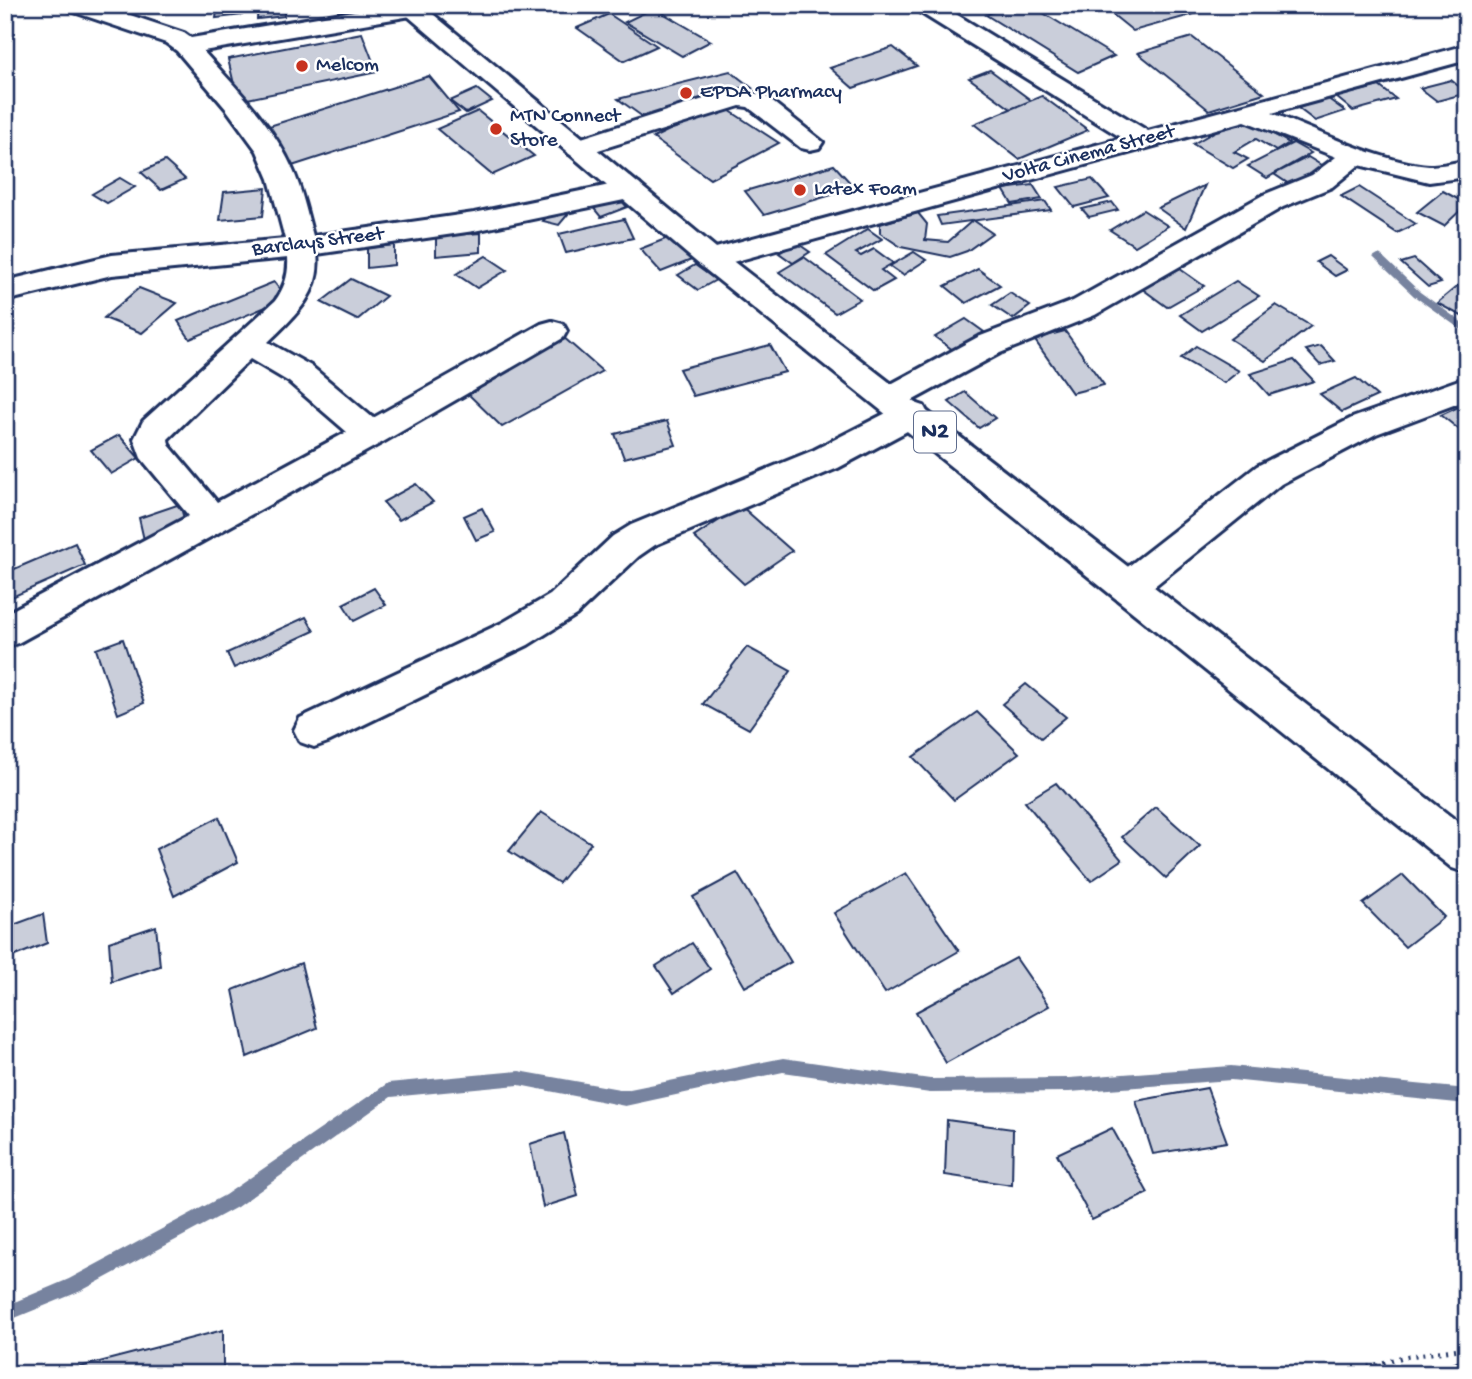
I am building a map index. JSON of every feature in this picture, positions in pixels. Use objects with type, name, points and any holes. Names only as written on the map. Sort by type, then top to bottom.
[{"type":"main road","points":[[76,5],[175,38],[186,46],[257,132],[278,165],[302,247],[303,282],[296,295],[155,429],[151,439],[153,449],[211,519]]},
{"type":"main road","points":[[924,5],[1144,140]]},
{"type":"main road","points":[[186,46],[409,7]]},
{"type":"main road","name":"N2","points":[[409,7],[711,259],[902,406],[1467,854]]},
{"type":"main road","name":"Volta Cinema Street","points":[[711,259],[1467,52]]},
{"type":"main road","points":[[579,148],[722,101],[740,98],[756,101],[810,142]]},
{"type":"main road","points":[[1245,112],[1355,155],[1429,174],[1467,188]]},
{"type":"main road","points":[[314,730],[516,634],[563,605],[626,546],[643,535],[826,459],[989,345],[1084,308],[1273,201],[1322,181],[1355,155]]},
{"type":"main road","points":[[1429,174],[1467,169]]},
{"type":"main road","name":"Barclays Street","points":[[5,291],[112,265],[302,247],[474,222],[629,190]]},
{"type":"main road","points":[[5,632],[371,434],[552,331]]},
{"type":"main road","points":[[247,344],[300,374],[371,434]]},
{"type":"main road","points":[[1129,586],[1269,475],[1364,426],[1467,388]]},
{"type":"path","points":[[1345,1374],[1403,1357],[1467,1348]]},
{"type":"building","points":[[218,5],[243,5],[242,15],[216,18]]},
{"type":"building","points":[[284,5],[284,16],[257,19],[258,7]]},
{"type":"building","points":[[1008,5],[1030,5],[1114,56],[1078,72],[986,15]]},
{"type":"building","points":[[1124,5],[1227,5],[1133,31],[1107,10]]},
{"type":"building","points":[[654,8],[711,41],[682,56],[625,22]]},
{"type":"building","points":[[609,14],[657,46],[624,61],[577,28]]},
{"type":"building","name":"Melcom","points":[[362,33],[377,72],[238,101],[228,59]]},
{"type":"building","points":[[1192,37],[1264,93],[1209,110],[1138,53]]},
{"type":"building","points":[[893,47],[917,66],[853,88],[830,68]]},
{"type":"building","points":[[990,70],[1032,101],[1011,109],[969,78]]},
{"type":"building","name":"EPDA Pharmacy","points":[[730,71],[752,88],[643,117],[618,99]]},
{"type":"building","points":[[429,76],[459,112],[292,166],[266,127]]},
{"type":"building","points":[[1451,80],[1467,93],[1437,101],[1420,88]]},
{"type":"building","points":[[1379,86],[1396,99],[1353,111],[1336,97]]},
{"type":"building","points":[[477,89],[492,101],[466,113],[450,101]]},
{"type":"building","points":[[1042,96],[1088,130],[1019,159],[974,124]]},
{"type":"building","points":[[1327,98],[1345,111],[1315,121],[1298,108]]},
{"type":"building","points":[[721,105],[779,143],[710,179],[653,138]]},
{"type":"building","points":[[478,111],[534,156],[492,175],[437,129]]},
{"type":"building","points":[[1242,116],[1289,143],[1276,151],[1256,139],[1234,152],[1248,159],[1233,168],[1193,144]]},
{"type":"building","points":[[1293,143],[1311,153],[1267,178],[1248,166]]},
{"type":"building","points":[[1308,157],[1329,170],[1295,188],[1274,174]]},
{"type":"building","points":[[165,161],[185,179],[161,190],[141,172]]},
{"type":"building","name":"Latex Foam","points":[[834,165],[855,188],[764,215],[745,191]]},
{"type":"building","points":[[120,178],[135,187],[107,203],[92,194]]},
{"type":"building","points":[[1092,179],[1109,198],[1074,207],[1058,187]]},
{"type":"building","points":[[1033,185],[1042,199],[1012,204],[1003,189]]},
{"type":"building","points":[[1205,185],[1186,228],[1158,208]]},
{"type":"building","points":[[1359,187],[1416,224],[1397,233],[1341,196]]},
{"type":"building","points":[[266,188],[263,216],[220,220],[224,192]]},
{"type":"building","points":[[1443,191],[1467,204],[1444,226],[1417,212]]},
{"type":"building","points":[[617,195],[627,207],[601,217],[591,205]]},
{"type":"building","points":[[1045,201],[1051,210],[941,225],[937,216]]},
{"type":"building","points":[[1112,202],[1118,210],[1089,217],[1082,209]]},
{"type":"building","points":[[553,209],[569,213],[559,225],[543,221]]},
{"type":"building","points":[[1143,210],[1168,226],[1135,246],[1110,230]]},
{"type":"building","points":[[918,213],[927,224],[925,240],[948,242],[973,220],[992,233],[967,251],[950,257],[901,247],[880,233],[880,224]]},
{"type":"building","points":[[624,219],[633,238],[566,253],[559,234]]},
{"type":"building","points":[[868,229],[882,239],[856,253],[861,256],[874,249],[893,263],[881,270],[894,280],[874,291],[826,255]]},
{"type":"building","points":[[481,233],[481,252],[436,256],[436,236]]},
{"type":"building","points":[[673,236],[694,259],[661,272],[640,249]]},
{"type":"building","points":[[797,243],[810,252],[793,263],[779,253]]},
{"type":"building","points":[[394,245],[394,265],[367,268],[367,248]]},
{"type":"building","points":[[914,252],[926,260],[903,275],[890,266]]},
{"type":"building","points":[[486,256],[507,270],[477,288],[456,274]]},
{"type":"building","points":[[1328,256],[1347,270],[1335,276],[1316,262]]},
{"type":"building","points":[[804,257],[860,299],[835,313],[779,272]]},
{"type":"building","points":[[1414,259],[1441,283],[1428,287],[1401,263]]},
{"type":"building","points":[[1173,264],[1204,286],[1167,307],[1137,285]]},
{"type":"building","points":[[695,265],[716,280],[698,290],[678,275]]},
{"type":"building","points":[[978,269],[1000,285],[966,303],[945,286]]},
{"type":"building","points":[[1467,278],[1465,303],[1467,319],[1437,303]]},
{"type":"building","points":[[351,279],[386,296],[357,320],[321,302]]},
{"type":"building","points":[[1236,281],[1259,296],[1202,331],[1180,315]]},
{"type":"building","points":[[274,282],[287,298],[190,339],[178,321]]},
{"type":"building","points":[[139,288],[177,303],[142,333],[104,318]]},
{"type":"building","points":[[1010,293],[1030,306],[1013,319],[992,305]]},
{"type":"building","points":[[1276,305],[1311,326],[1265,361],[1230,339]]},
{"type":"building","points":[[966,319],[984,332],[953,350],[935,337]]},
{"type":"building","points":[[1065,331],[1104,385],[1072,393],[1034,339]]},
{"type":"building","points":[[562,336],[602,371],[502,427],[464,390]]},
{"type":"building","points":[[770,345],[785,372],[693,396],[679,369]]},
{"type":"building","points":[[1196,346],[1239,371],[1224,383],[1181,358]]},
{"type":"building","points":[[1321,346],[1335,361],[1320,365],[1306,350]]},
{"type":"building","points":[[1294,360],[1314,381],[1269,395],[1250,374]]},
{"type":"building","points":[[1356,378],[1377,396],[1342,412],[1320,394]]},
{"type":"building","points":[[965,392],[995,418],[979,428],[949,402]]},
{"type":"building","points":[[1467,403],[1467,436],[1441,415]]},
{"type":"building","points":[[667,421],[676,445],[624,458],[615,434]]},
{"type":"building","points":[[119,435],[139,458],[111,474],[91,450]]},
{"type":"building","points":[[416,484],[433,502],[399,520],[383,502]]},
{"type":"building","points":[[180,504],[186,526],[144,540],[139,518]]},
{"type":"building","points":[[741,506],[792,551],[744,584],[694,537]]},
{"type":"building","points":[[482,508],[495,532],[476,540],[464,516]]},
{"type":"building","points":[[75,543],[85,565],[5,600],[5,573]]},
{"type":"building","points":[[374,588],[386,605],[354,621],[343,604]]},
{"type":"building","points":[[306,617],[314,631],[234,668],[227,653]]},
{"type":"building","points":[[123,639],[144,703],[118,714],[96,649]]},
{"type":"building","points":[[747,647],[791,671],[749,729],[703,704]]},
{"type":"building","points":[[1026,684],[1066,717],[1041,738],[1002,704]]},
{"type":"building","points":[[977,712],[1019,753],[954,800],[913,757]]},
{"type":"building","points":[[1056,783],[1122,860],[1091,881],[1025,802]]},
{"type":"building","points":[[1156,807],[1200,846],[1166,878],[1122,837]]},
{"type":"building","points":[[541,812],[591,843],[559,883],[509,851]]},
{"type":"building","points":[[219,817],[238,862],[174,896],[156,849]]},
{"type":"building","points":[[737,873],[791,962],[745,987],[693,897]]},
{"type":"building","points":[[906,873],[959,951],[885,993],[834,913]]},
{"type":"building","points":[[1403,875],[1444,917],[1405,947],[1363,904]]},
{"type":"building","points":[[43,914],[47,943],[5,960],[5,928]]},
{"type":"building","points":[[156,926],[160,966],[112,982],[109,942]]},
{"type":"building","points":[[692,943],[710,969],[674,993],[656,966]]},
{"type":"building","points":[[1016,958],[1049,1006],[946,1063],[916,1012]]},
{"type":"building","points":[[301,963],[317,1028],[247,1057],[233,990]]},
{"type":"building","points":[[1207,1088],[1227,1142],[1153,1154],[1136,1101]]},
{"type":"building","points":[[947,1120],[1013,1129],[1012,1185],[945,1175]]},
{"type":"building","points":[[1112,1128],[1148,1193],[1092,1220],[1057,1154]]},
{"type":"building","points":[[564,1133],[578,1196],[543,1207],[530,1144]]},
{"type":"building","points":[[223,1330],[223,1374],[53,1374]]},
{"type":"building","points":[[1467,1358],[1467,1374],[1428,1374]]},
{"type":"waterway","points":[[1378,257],[1417,294],[1467,331]]},
{"type":"waterway","points":[[5,1314],[75,1285],[231,1201],[388,1090],[519,1078],[625,1098],[783,1065],[930,1086],[1069,1085],[1231,1073],[1467,1097]]},
{"type":"place","name":"Melcom","points":[[302,66]]},
{"type":"place","name":"EPDA Pharmacy","points":[[686,93]]},
{"type":"place","name":"MTN Connect Store","points":[[496,129]]},
{"type":"place","name":"Latex Foam","points":[[800,190]]}]
